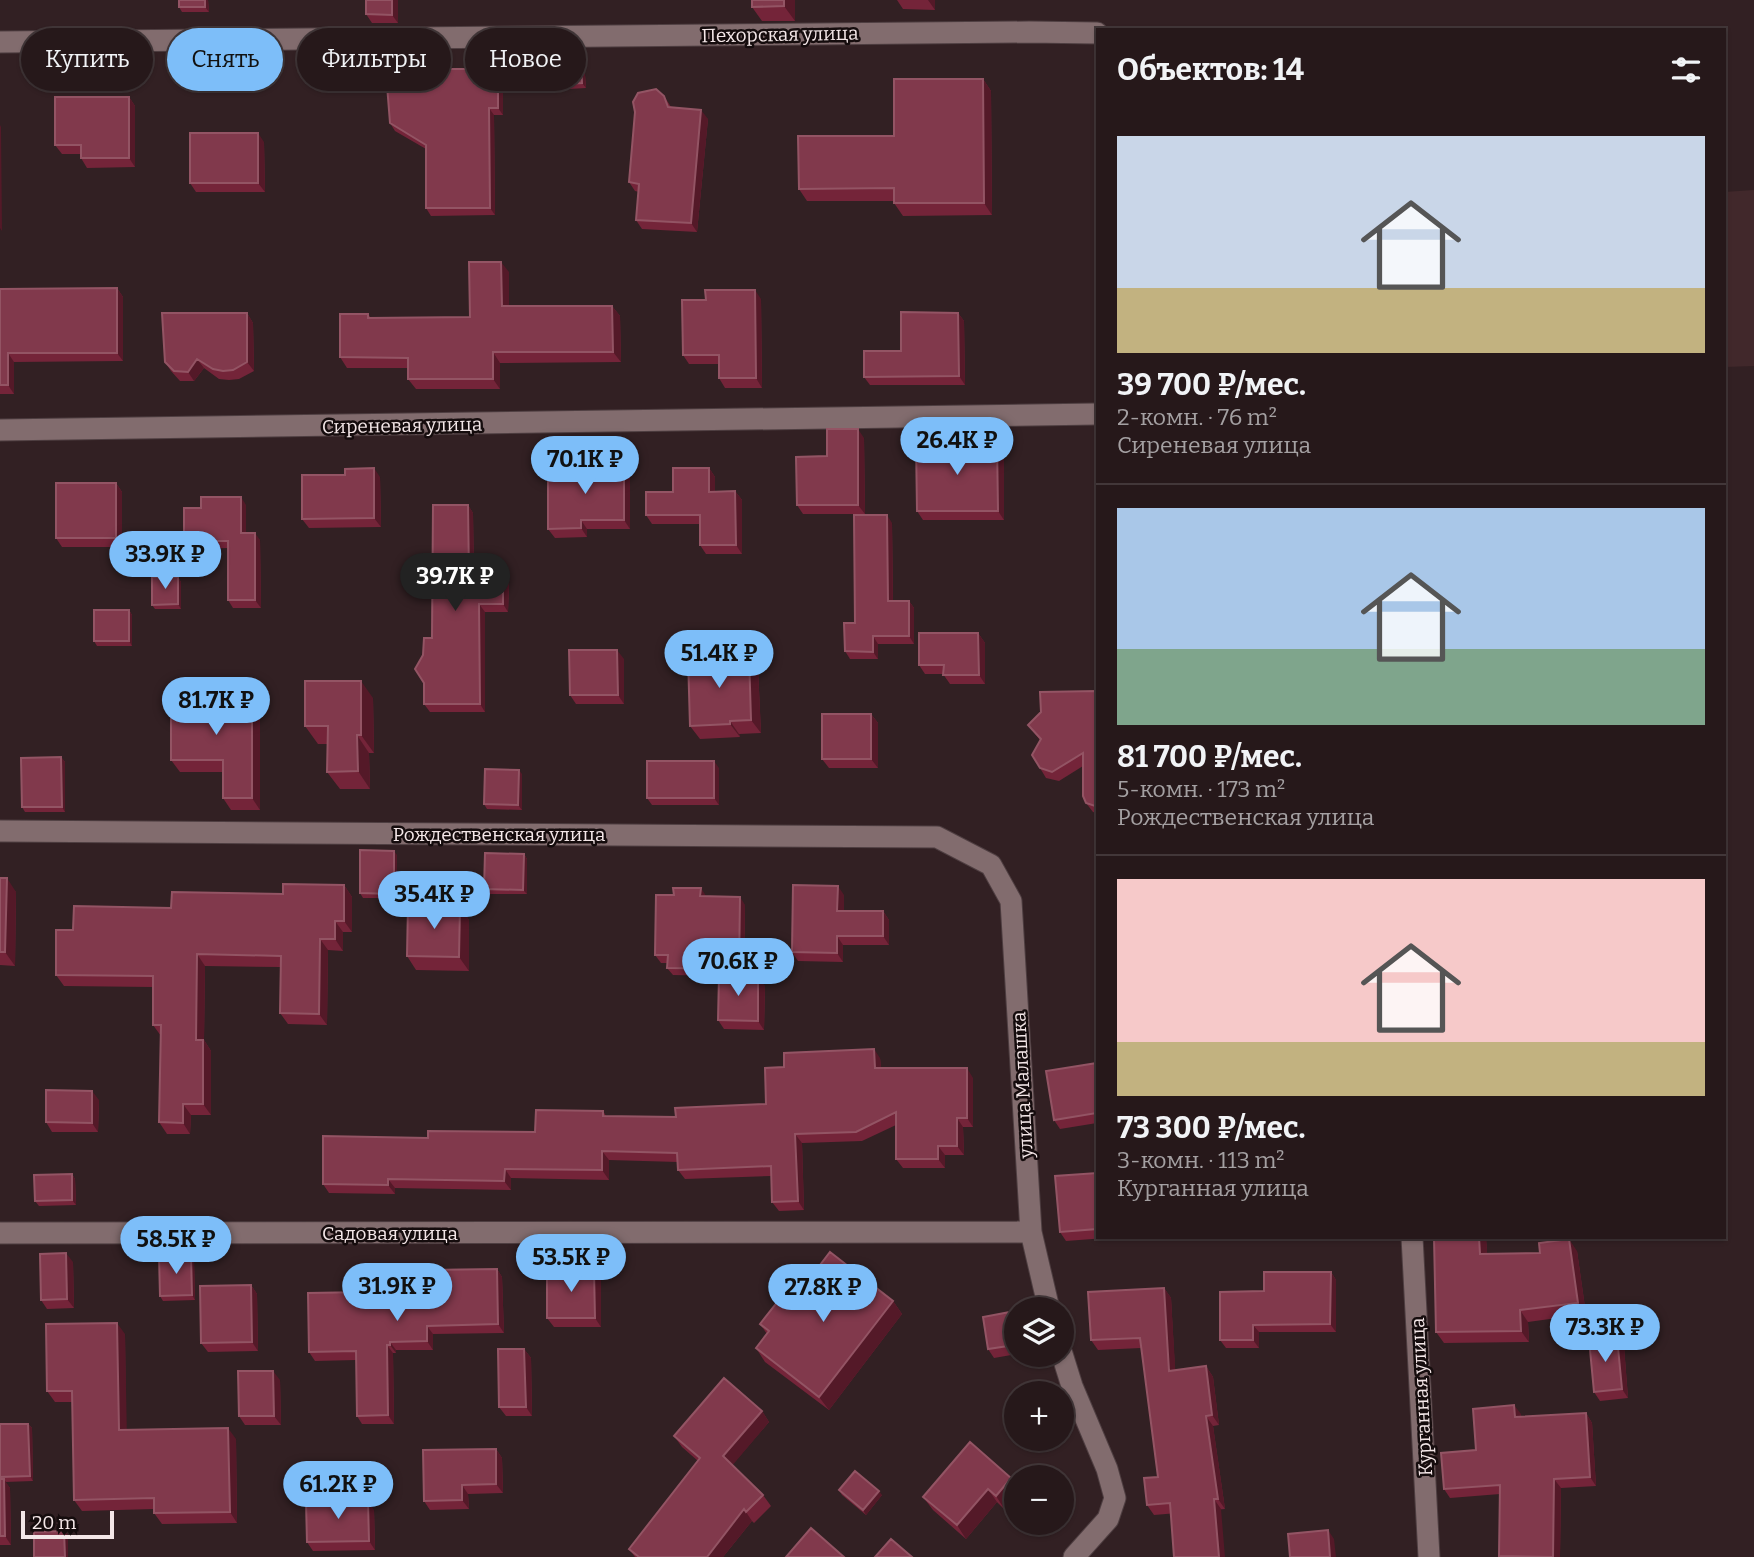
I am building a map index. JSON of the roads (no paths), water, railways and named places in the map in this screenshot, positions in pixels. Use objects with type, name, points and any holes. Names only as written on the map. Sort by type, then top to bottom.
[{"type":"street","name":"Пехорская улица","points":[[0,42],[1096,33]]},
{"type":"street","name":"Сиреневая улица","points":[[0,430],[1096,414]]},
{"type":"street","name":"Рождественская улица","points":[[0,831],[937,836],[991,865]]},
{"type":"street","name":"улица Малашка","points":[[991,865],[1012,901],[1031,1232],[1046,1297]]},
{"type":"street","name":"Садовая улица","points":[[0,1233],[1031,1232]]},
{"type":"street","name":"Курганная улица","points":[[1412,1239],[1429,1557]]},
{"type":"street","points":[[1066,1367],[1107,1469],[1115,1498],[1108,1519],[1073,1557]]}]
